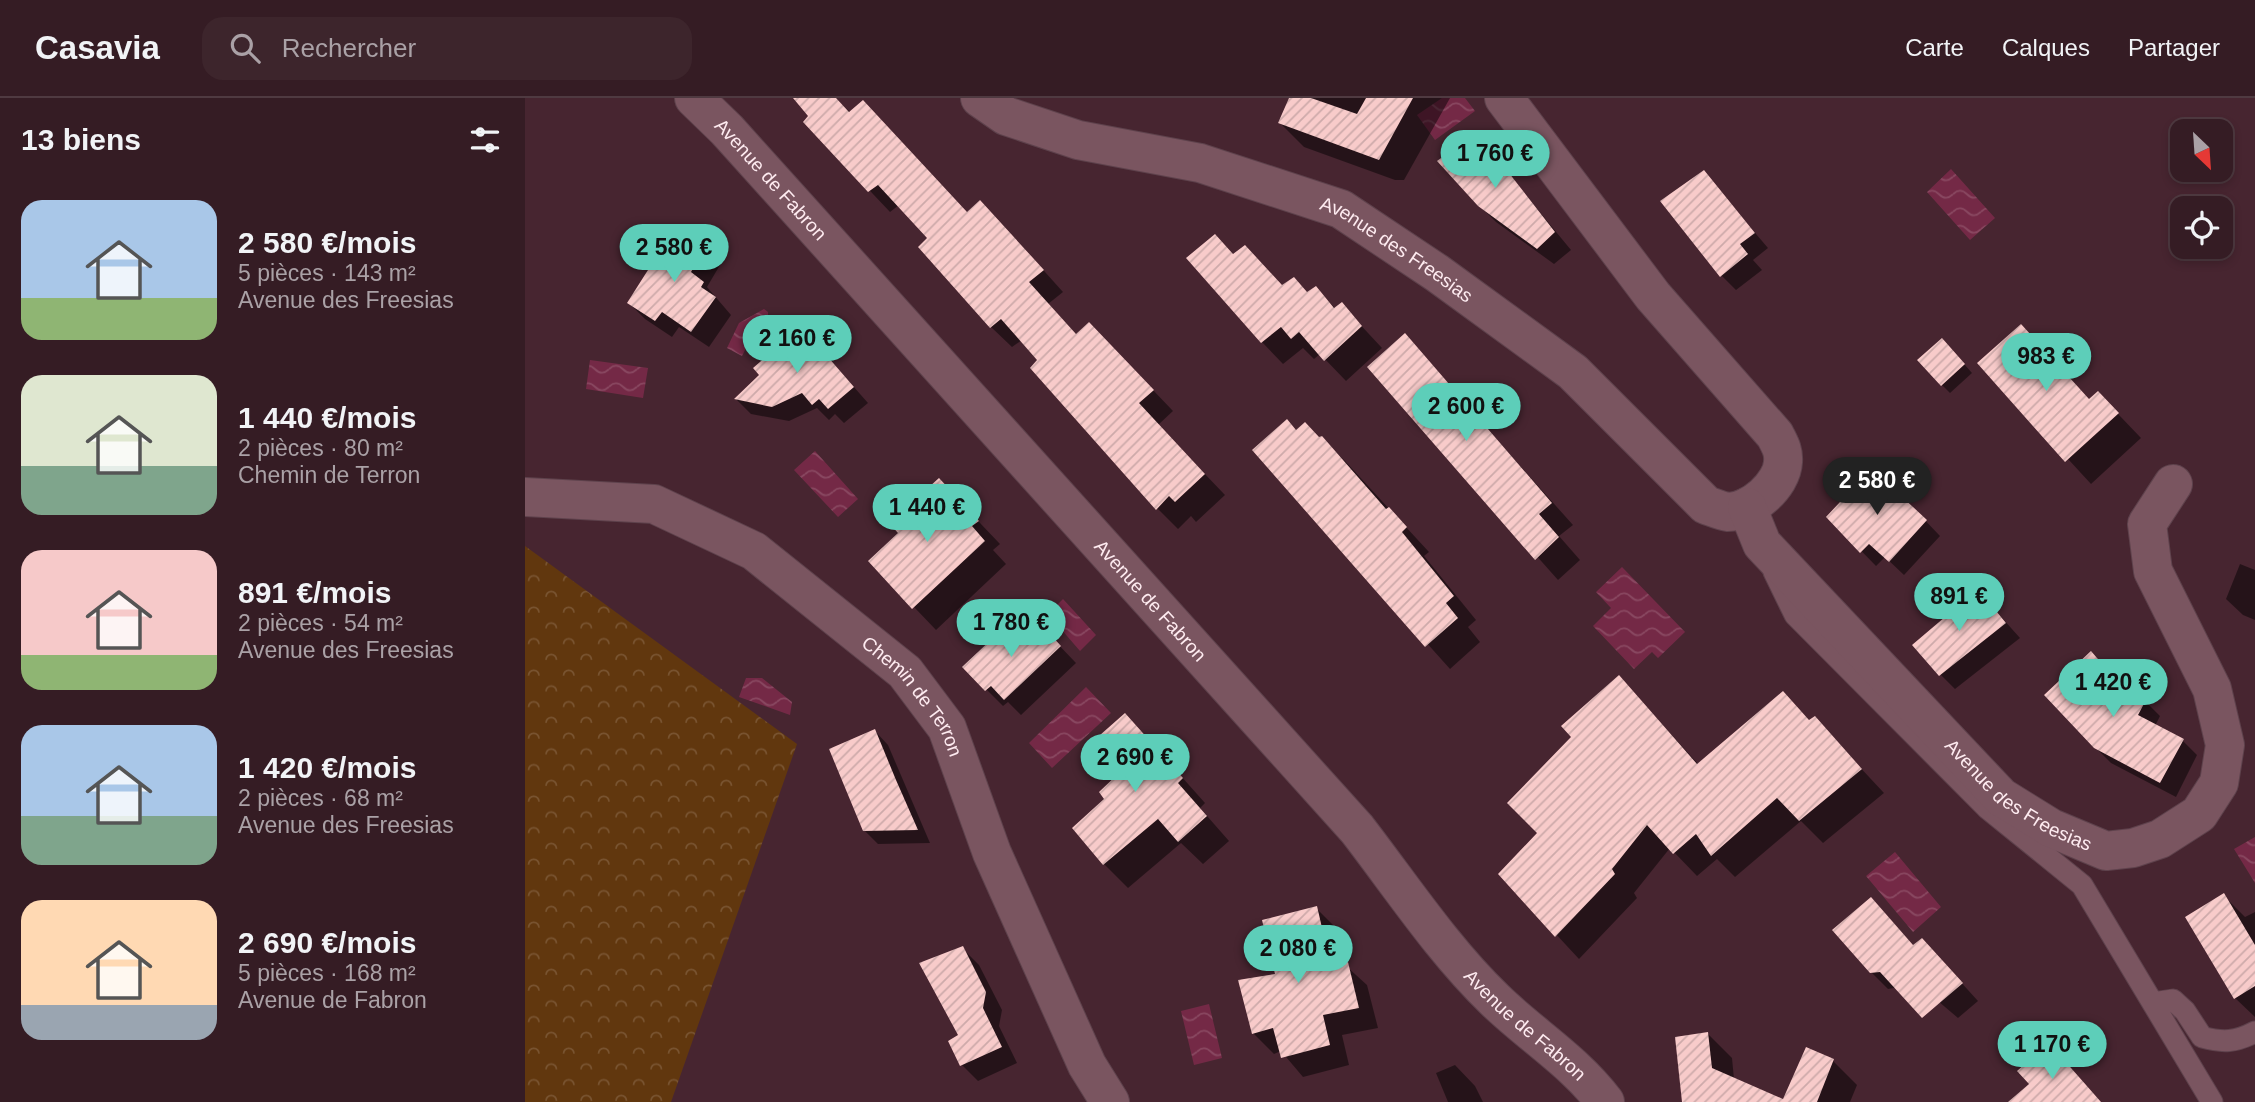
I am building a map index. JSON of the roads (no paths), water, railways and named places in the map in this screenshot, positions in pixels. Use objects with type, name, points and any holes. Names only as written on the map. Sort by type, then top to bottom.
[{"type":"street","name":"Avenue de Fabron","points":[[694,98],[727,130],[1357,829],[1446,943],[1496,1000],[1553,1046],[1605,1102]]},
{"type":"street","name":"Avenue des Freesias","points":[[980,98],[1006,116],[1078,140],[1200,163],[1341,209],[1437,273],[1573,372],[1706,505],[1728,512],[1747,508],[1762,544],[2001,797],[2051,828],[2106,851],[2133,848],[2160,839],[2199,814],[2219,783],[2225,745],[2212,689],[2153,572],[2147,524],[2173,484]]},
{"type":"street","points":[[1504,98],[1653,296],[1775,435],[1783,450],[1783,466],[1772,487],[1747,508]]},
{"type":"street","name":"Chemin de Terron","points":[[525,497],[654,504],[754,551],[905,672],[947,728],[992,853],[1087,1065],[1110,1102]]},
{"type":"lane","points":[[1762,544],[1795,615],[1987,808],[2082,885],[2212,1102]]},
{"type":"lane","points":[[2153,1003],[2173,1000],[2185,1011],[2202,1037],[2233,1042],[2255,1032]]},
{"type":"water","points":[[1442,98],[1465,98],[1475,111],[1435,140],[1417,115]]},
{"type":"water","points":[[1951,169],[1995,218],[1970,240],[1927,192]]},
{"type":"water","points":[[764,309],[768,312],[768,319],[754,332],[742,356],[727,348],[739,323]]},
{"type":"water","points":[[590,360],[648,368],[643,398],[586,389]]},
{"type":"water","points":[[815,451],[858,499],[838,517],[794,470]]},
{"type":"water","points":[[1622,567],[1685,632],[1658,658],[1652,652],[1634,669],[1593,626],[1611,608],[1596,592]]},
{"type":"water","points":[[1063,599],[1096,635],[1080,651],[1048,614]]},
{"type":"water","points":[[746,678],[762,678],[792,702],[790,715],[739,697]]},
{"type":"water","points":[[1086,687],[1111,713],[1052,768],[1029,743]]},
{"type":"water","points":[[2255,837],[2255,883],[2234,849]]},
{"type":"water","points":[[1895,852],[1941,907],[1913,932],[1866,876]]},
{"type":"water","points":[[1209,1004],[1222,1058],[1194,1065],[1181,1011]]}]
